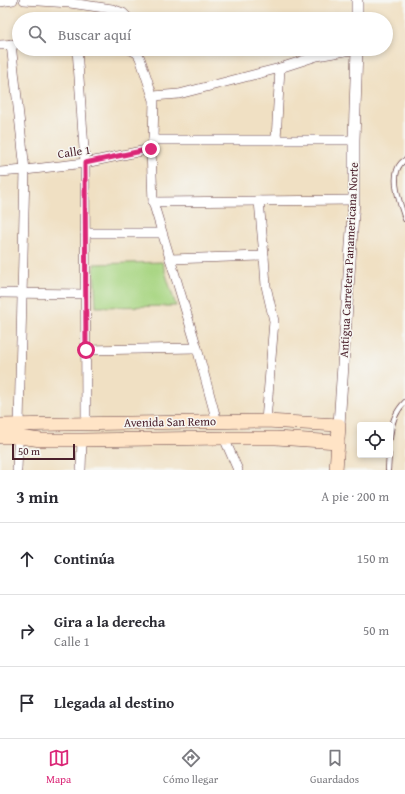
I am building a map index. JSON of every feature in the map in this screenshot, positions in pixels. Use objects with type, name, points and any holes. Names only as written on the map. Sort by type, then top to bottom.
[{"type":"main road","name":"Avenida San Remo","points":[[0,425],[266,421],[339,425]]},
{"type":"main road","name":"Antigua Carretera Panamericana Norte","points":[[336,470],[339,425]]},
{"type":"main road","name":"Avenida San Remo","points":[[0,437],[19,437],[41,440],[276,438],[338,442]]},
{"type":"street","points":[[0,2],[13,0]]},
{"type":"street","points":[[24,0],[70,2],[112,9],[120,12]]},
{"type":"street","points":[[357,0],[357,12]]},
{"type":"street","points":[[0,45],[12,44]]},
{"type":"street","points":[[16,56],[25,170],[17,470]]},
{"type":"street","points":[[77,56],[85,163],[86,424]]},
{"type":"street","points":[[142,56],[154,100],[152,144],[153,202],[197,348],[217,422]]},
{"type":"street","points":[[153,96],[179,94],[280,68],[317,56]]},
{"type":"street","name":"Antigua Carretera Panamericana Norte","points":[[339,425],[354,200],[357,56]]},
{"type":"street","points":[[276,140],[280,68]]},
{"type":"street","name":"Calle 1","points":[[0,172],[85,163],[152,144],[276,140],[354,140]]},
{"type":"street","points":[[153,202],[354,200]]},
{"type":"street","points":[[259,201],[266,286],[274,321],[266,421]]},
{"type":"street","points":[[85,233],[162,233]]},
{"type":"street","points":[[170,259],[264,256]]},
{"type":"street","points":[[0,293],[86,294]]},
{"type":"street","points":[[86,350],[197,348]]},
{"type":"street","points":[[224,438],[238,470]]},
{"type":"street","points":[[80,470],[82,440]]},
{"type":"lane","points":[[405,160],[401,162],[395,179],[405,219]]},
{"type":"lane","points":[[392,422],[399,408],[405,402]]},
{"type":"lane","points":[[388,470],[389,458]]},
{"type":"green space","points":[[162,262],[176,306],[96,307],[94,264]]},
{"type":"route","points":[[86,350],[85,163],[151,149]]}]
